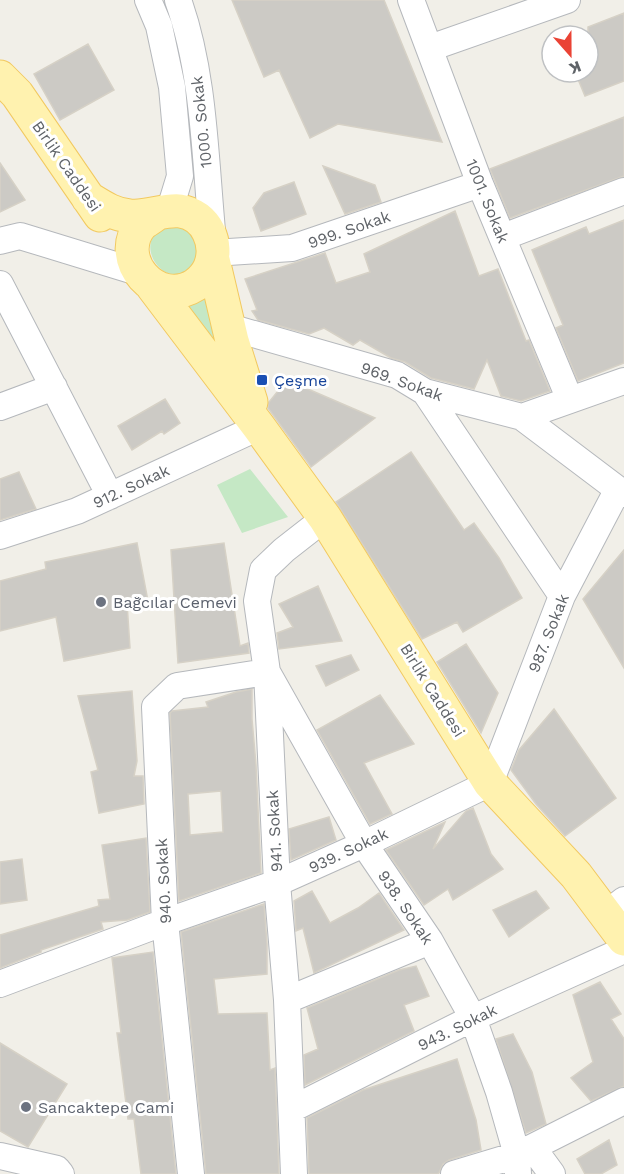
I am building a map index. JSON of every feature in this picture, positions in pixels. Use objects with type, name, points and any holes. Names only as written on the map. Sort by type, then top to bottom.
[{"type":"main road","name":"Birlik Caddesi","points":[[0,76],[17,94],[88,198],[325,518],[490,783],[618,917]]},
{"type":"main road","points":[[88,198],[112,212],[130,216],[179,211],[192,214],[202,222],[210,234],[213,253],[204,277],[189,289],[170,291],[142,272],[135,234],[142,224],[163,213]]},
{"type":"main road","name":"Birlik Caddesi","points":[[213,253],[232,341],[259,427]]},
{"type":"street","points":[[148,0],[159,26],[172,87],[180,176],[163,213]]},
{"type":"street","name":"1000. Sokak","points":[[178,0],[189,32],[197,80],[213,253]]},
{"type":"street","name":"1001. Sokak","points":[[411,0],[480,184],[570,400]]},
{"type":"street","points":[[430,48],[567,0]]},
{"type":"street","name":"999. Sokak","points":[[213,253],[292,248],[480,184]]},
{"type":"street","points":[[503,237],[624,191]]},
{"type":"street","points":[[0,241],[20,236],[142,272]]},
{"type":"street","points":[[0,284],[110,496]]},
{"type":"street","name":"969. Sokak","points":[[229,327],[397,375],[425,392],[522,417],[621,491]]},
{"type":"street","points":[[522,417],[624,381]]},
{"type":"street","points":[[0,407],[54,387]]},
{"type":"street","points":[[425,392],[562,596]]},
{"type":"street","name":"912. Sokak","points":[[0,536],[77,511],[259,427]]},
{"type":"street","name":"987. Sokak","points":[[490,783],[562,596],[621,491]]},
{"type":"street","name":"941. Sokak","points":[[294,1174],[287,1000],[277,883],[267,672],[256,601],[263,570],[284,549],[325,518]]},
{"type":"street","name":"938. Sokak","points":[[267,672],[364,844],[430,941],[473,1018],[523,1159]]},
{"type":"street","name":"940. Sokak","points":[[191,1174],[165,922],[155,707],[177,686],[267,672]]},
{"type":"street","name":"939. Sokak","points":[[0,984],[277,883],[490,783]]},
{"type":"street","points":[[287,1000],[430,941]]},
{"type":"street","name":"943. Sokak","points":[[292,1109],[473,1018],[624,950]]},
{"type":"street","points":[[454,1174],[523,1159],[620,1110]]},
{"type":"street","points":[[0,1156],[57,1169],[61,1174]]},
{"type":"street","points":[[523,1159],[552,1174]]},
{"type":"green space","points":[[178,225],[193,233],[199,256],[189,270],[177,275],[160,268],[151,252],[151,243],[155,235],[163,229]]},
{"type":"green space","points":[[211,292],[225,358],[183,304]]},
{"type":"green space","points":[[250,469],[288,517],[242,533],[217,485]]},
{"type":"building","points":[[232,0],[384,0],[442,142],[338,124],[310,138],[279,70],[264,77]]},
{"type":"building","points":[[624,13],[624,81],[585,96],[580,84],[600,84],[600,24],[596,24]]},
{"type":"building","points":[[88,44],[114,90],[60,120],[34,74]]},
{"type":"building","points":[[624,117],[624,176],[510,218],[490,169]]},
{"type":"building","points":[[0,163],[25,200],[0,212]]},
{"type":"building","points":[[323,166],[375,185],[381,202],[345,214]]},
{"type":"building","points":[[294,182],[306,214],[261,231],[253,208],[264,193]]},
{"type":"building","points":[[455,211],[479,276],[498,269],[526,341],[529,340],[550,391],[521,401],[501,396],[487,360],[474,389],[431,378],[405,362],[391,358],[360,340],[353,345],[324,328],[309,334],[258,320],[252,311],[257,310],[245,279],[325,253],[336,283],[370,272],[364,254]]},
{"type":"building","points":[[624,220],[624,363],[578,381],[556,328],[563,325],[532,250],[586,227],[589,234]]},
{"type":"building","points":[[287,380],[375,418],[311,467],[268,408],[269,402]]},
{"type":"building","points":[[165,399],[180,423],[164,434],[162,431],[132,450],[118,426]]},
{"type":"building","points":[[411,452],[464,530],[474,523],[499,558],[522,598],[463,632],[457,622],[422,639],[336,502]]},
{"type":"building","points":[[19,472],[36,509],[0,520],[0,479]]},
{"type":"building","name":"Bağcılar Cemevi","points":[[137,543],[148,601],[127,603],[130,648],[64,661],[56,617],[0,631],[0,581],[46,569],[45,562]]},
{"type":"building","points":[[224,543],[240,646],[248,643],[249,653],[178,663],[171,550]]},
{"type":"building","points":[[624,550],[624,668],[583,599]]},
{"type":"building","points":[[318,586],[342,641],[279,649],[277,633],[293,627],[279,604]]},
{"type":"building","points":[[466,644],[498,693],[481,733],[437,662]]},
{"type":"building","points":[[351,655],[359,670],[326,686],[316,666]]},
{"type":"building","points":[[252,689],[261,873],[179,901],[170,713],[208,707],[206,702]],"holes":[[[221,791],[223,832],[190,835],[188,794]]]},
{"type":"building","points":[[132,691],[137,761],[134,776],[143,776],[144,804],[99,813],[91,772],[98,770],[78,696]]},
{"type":"building","points":[[380,695],[414,744],[364,763],[392,814],[370,824],[317,730]]},
{"type":"building","points":[[554,709],[616,798],[565,836],[536,804],[511,770],[519,750]]},
{"type":"building","points":[[473,808],[491,854],[503,869],[453,900],[448,889],[424,905],[386,850],[445,822],[433,849],[466,811]]},
{"type":"building","points":[[329,817],[336,840],[291,860],[289,829]]},
{"type":"building","points":[[146,838],[150,912],[127,920],[101,922],[103,929],[41,950],[41,952],[0,968],[0,935],[99,906],[98,900],[110,899],[102,845]]},
{"type":"building","points":[[22,859],[27,900],[0,904],[0,862]]},
{"type":"building","points":[[312,891],[330,923],[358,908],[379,893],[404,930],[314,973],[303,928],[296,931],[294,901]]},
{"type":"building","points":[[536,891],[549,908],[509,937],[493,910]]},
{"type":"building","points":[[264,904],[267,974],[214,979],[218,1014],[267,1013],[270,1070],[275,1068],[279,1174],[206,1174],[181,932]]},
{"type":"building","points":[[153,952],[176,1174],[141,1174],[134,1119],[128,1119],[117,1033],[121,1033],[112,958]]},
{"type":"building","points":[[416,966],[429,996],[404,1005],[414,1031],[305,1085],[304,1055],[318,1049],[307,1008],[399,970]]},
{"type":"building","points":[[600,982],[621,1014],[611,1019],[624,1039],[624,1086],[591,1101],[571,1078],[593,1062],[573,995]]},
{"type":"building","points":[[513,1034],[532,1072],[546,1124],[526,1133],[496,1039]]},
{"type":"building","name":"Sancaktepe Cami","points":[[0,1043],[67,1084],[28,1147],[0,1131]]},
{"type":"building","points":[[457,1059],[476,1120],[481,1150],[449,1160],[443,1164],[437,1174],[309,1174],[307,1118],[363,1090]]},
{"type":"building","points":[[609,1140],[617,1165],[601,1174],[585,1174],[577,1159]]},
{"type":"place","name":"Çeşme","points":[[262,380]]},
{"type":"place","name":"Bağcılar Cemevi","points":[[101,602]]},
{"type":"place","name":"Sancaktepe Cami","points":[[26,1107]]}]
